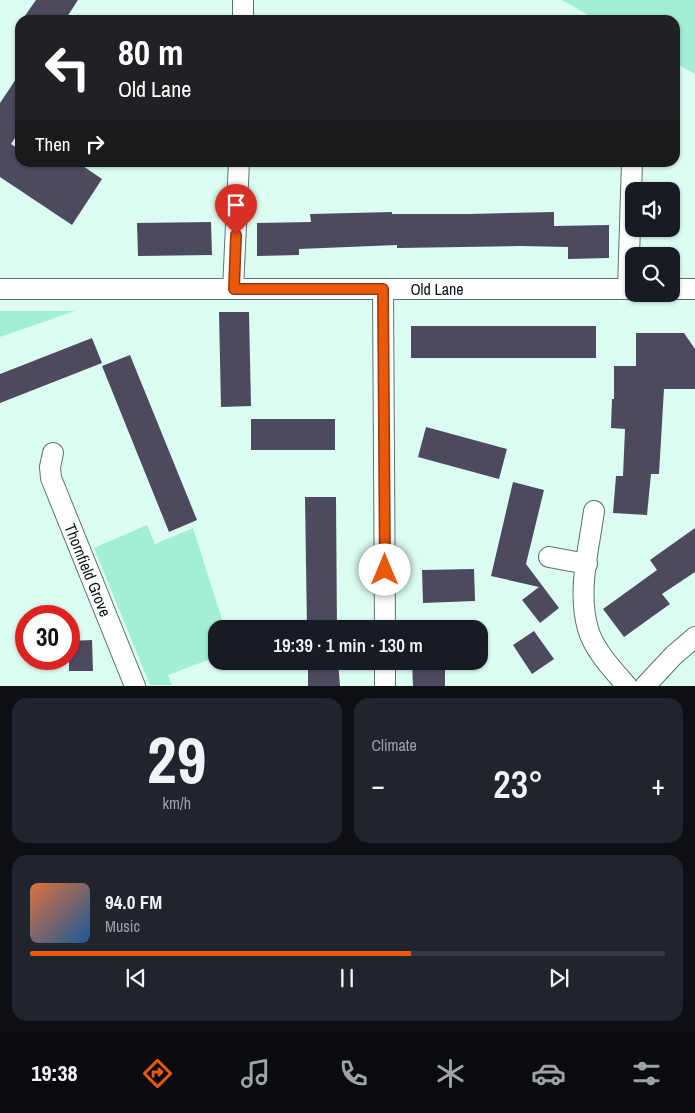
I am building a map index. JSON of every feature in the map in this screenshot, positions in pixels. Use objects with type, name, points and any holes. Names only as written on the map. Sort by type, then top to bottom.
[{"type":"street","points":[[243,0],[243,15]]},
{"type":"street","points":[[234,289],[239,167]]},
{"type":"street","points":[[631,247],[632,167]]},
{"type":"street","name":"Old Lane","points":[[0,289],[625,289]]},
{"type":"street","points":[[383,289],[385,620]]},
{"type":"street","points":[[680,289],[695,289]]},
{"type":"street","name":"Thornfield Grove","points":[[53,453],[50,467],[51,478],[134,686]]},
{"type":"street","points":[[594,511],[582,598],[588,630],[605,661],[627,686]]},
{"type":"street","points":[[549,557],[587,564]]},
{"type":"street","points":[[645,686],[674,654],[695,638]]},
{"type":"street","points":[[385,670],[385,686]]},
{"type":"green space","points":[[562,0],[695,0],[695,74],[680,66],[680,15],[588,15]]},
{"type":"green space","points":[[0,311],[75,311],[0,337]]},
{"type":"green space","points":[[147,525],[155,544],[193,528],[222,620],[208,620],[208,660],[168,675],[172,685],[150,685],[94,548]]},
{"type":"building","points":[[36,0],[78,0],[68,15],[26,15]]},
{"type":"building","points":[[15,80],[15,138],[11,144],[15,147],[15,167],[84,167],[102,179],[72,225],[0,177],[0,103]]},
{"type":"building","points":[[392,212],[392,214],[468,214],[554,212],[554,226],[609,225],[609,258],[568,259],[568,247],[397,248],[397,245],[299,249],[299,255],[257,256],[257,223],[311,222],[310,214]]},
{"type":"building","points":[[211,222],[212,255],[138,256],[137,223]]},
{"type":"building","points":[[219,312],[249,312],[251,406],[221,407]]},
{"type":"building","points":[[411,326],[596,326],[596,358],[411,358]]},
{"type":"building","points":[[636,333],[684,333],[695,349],[695,389],[664,389],[659,474],[651,474],[647,515],[613,513],[616,476],[623,476],[625,429],[611,428],[612,399],[614,399],[614,366],[636,366]]},
{"type":"building","points":[[92,338],[102,363],[0,403],[0,374]]},
{"type":"building","points":[[130,355],[197,520],[169,532],[102,366]]},
{"type":"building","points":[[251,419],[335,419],[335,450],[251,450]]},
{"type":"building","points":[[426,427],[507,449],[499,479],[418,457]]},
{"type":"building","points":[[513,482],[544,490],[526,564],[559,608],[540,623],[522,600],[539,587],[491,576]]},
{"type":"building","points":[[305,497],[336,497],[337,620],[307,620]]},
{"type":"building","points":[[695,528],[695,572],[662,594],[670,604],[624,637],[603,609],[657,570],[650,560]]},
{"type":"building","points":[[474,569],[475,601],[423,603],[422,570]]},
{"type":"building","points":[[534,631],[554,659],[532,674],[513,645]]},
{"type":"building","points":[[92,640],[93,671],[69,671],[80,670],[80,641]]},
{"type":"building","points":[[308,670],[339,670],[340,686],[308,686]]},
{"type":"building","points":[[412,670],[445,670],[445,686],[413,686]]},
{"type":"route","points":[[236,235],[234,289],[383,289],[385,570]]}]
